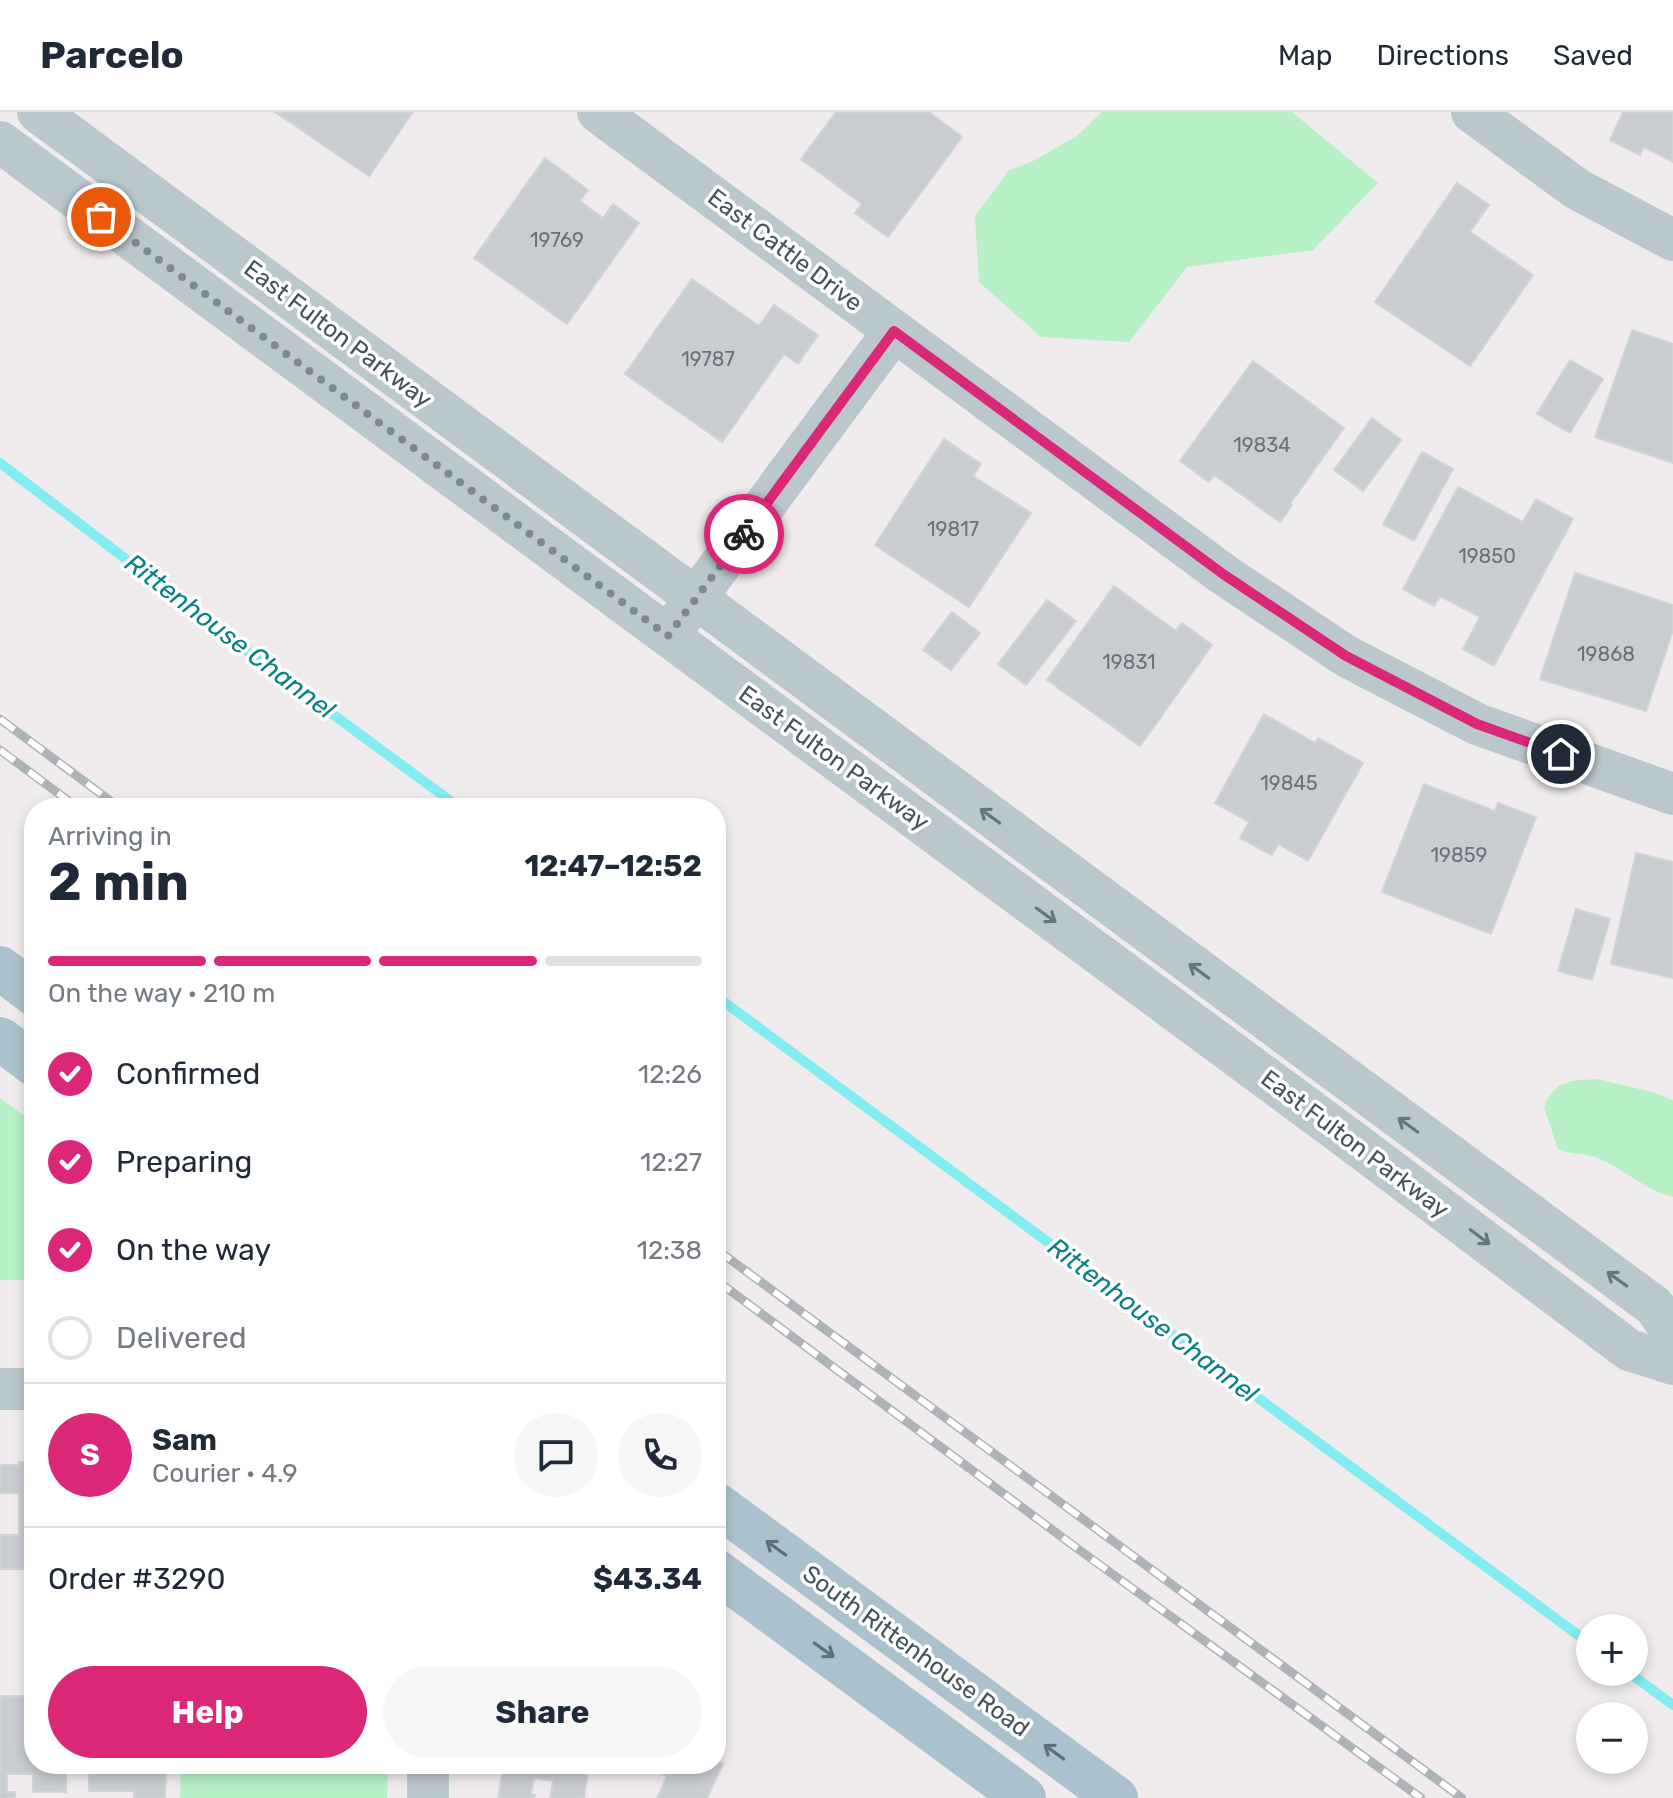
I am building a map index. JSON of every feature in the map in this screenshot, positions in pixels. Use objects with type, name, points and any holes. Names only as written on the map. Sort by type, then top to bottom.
[{"type":"main road","points":[[0,968],[24,986]]},
{"type":"main road","points":[[0,1039],[24,1057]]},
{"type":"main road","name":"South Rittenhouse Road","points":[[726,1511],[1116,1798]]},
{"type":"main road","points":[[726,1578],[1024,1798]]},
{"type":"street","name":"East Fulton Parkway","points":[[38,112],[1654,1306],[1673,1333]]},
{"type":"street","name":"East Cattle Drive","points":[[598,112],[1223,574],[1346,656],[1477,724],[1673,794]]},
{"type":"street","points":[[1472,112],[1577,189],[1673,240]]},
{"type":"street","name":"East Fulton Parkway","points":[[0,142],[1349,1139],[1629,1350],[1673,1364]]},
{"type":"street","points":[[668,636],[894,331]]},
{"type":"street","points":[[0,1389],[24,1389]]},
{"type":"street","points":[[428,1774],[428,1798]]},
{"type":"green space","points":[[1102,112],[1292,112],[1378,183],[1313,250],[1187,267],[1129,342],[1041,337],[979,282],[975,216],[1008,171],[1077,136]]},
{"type":"green space","points":[[1597,1079],[1673,1100],[1673,1197],[1652,1189],[1595,1157],[1558,1149],[1544,1107],[1549,1098],[1565,1083]]},
{"type":"green space","points":[[0,1098],[24,1116],[24,1280],[0,1280]]},
{"type":"green space","points":[[181,1774],[388,1774],[387,1798],[180,1798]]},
{"type":"building","points":[[275,112],[413,112],[369,176]]},
{"type":"building","points":[[836,112],[929,112],[962,137],[888,237],[855,213],[862,204],[801,159]]},
{"type":"building","points":[[1623,112],[1673,112],[1673,162],[1644,147],[1640,155],[1610,140]]},
{"type":"building","points":[[545,158],[588,190],[580,201],[603,218],[613,204],[639,223],[567,324],[474,258]]},
{"type":"building","points":[[1457,183],[1489,205],[1470,232],[1533,275],[1470,366],[1375,302]]},
{"type":"building","points":[[692,279],[759,326],[774,305],[818,335],[798,364],[784,354],[722,442],[625,374]]},
{"type":"building","points":[[1632,330],[1673,344],[1673,463],[1595,437]]},
{"type":"building","points":[[1570,360],[1603,379],[1570,433],[1537,414]]},
{"type":"building","points":[[1253,361],[1344,428],[1280,522],[1214,475],[1209,482],[1180,461]]},
{"type":"building","points":[[1372,418],[1401,440],[1363,491],[1334,470]]},
{"type":"building","points":[[944,439],[981,464],[973,476],[1031,513],[969,607],[875,545]]},
{"type":"building","points":[[1422,452],[1453,469],[1414,541],[1383,524]]},
{"type":"building","points":[[1458,487],[1523,522],[1536,499],[1573,519],[1494,666],[1463,649],[1480,617],[1440,596],[1434,606],[1403,589]]},
{"type":"building","points":[[1575,573],[1673,605],[1673,630],[1646,711],[1540,679]]},
{"type":"building","points":[[1114,586],[1176,631],[1182,623],[1212,645],[1140,746],[1047,680]]},
{"type":"building","points":[[1047,600],[1076,621],[1026,685],[998,664]]},
{"type":"building","points":[[952,612],[980,633],[951,670],[923,650]]},
{"type":"building","points":[[1264,714],[1315,743],[1318,738],[1363,763],[1308,861],[1278,844],[1272,855],[1240,838],[1249,822],[1215,803]]},
{"type":"building","points":[[1424,784],[1495,811],[1498,803],[1536,817],[1491,934],[1382,892]]},
{"type":"building","points":[[1636,853],[1673,862],[1673,978],[1611,964]]},
{"type":"building","points":[[1576,909],[1610,919],[1592,980],[1558,971]]},
{"type":"building","points":[[19,1462],[24,1462],[24,1569],[0,1569],[0,1535],[19,1535],[19,1493],[0,1493],[0,1465],[19,1465]]},
{"type":"building","points":[[0,1696],[24,1696],[24,1774],[7,1774],[7,1792],[15,1792],[15,1798],[0,1798]]},
{"type":"building","points":[[33,1774],[66,1774],[66,1792],[33,1792]]},
{"type":"building","points":[[89,1774],[166,1774],[165,1798],[134,1798],[134,1791],[89,1791]]},
{"type":"building","points":[[502,1774],[588,1774],[584,1798],[550,1798],[553,1781],[534,1778],[531,1794],[535,1795],[534,1798],[498,1798]]},
{"type":"building","points":[[663,1774],[718,1774],[707,1798],[657,1798],[667,1776]]},
{"type":"waterway","name":"Rittenhouse Channel","points":[[0,463],[446,798]]},
{"type":"waterway","name":"Rittenhouse Channel","points":[[726,1003],[1576,1634]]},
{"type":"waterway","name":"Rittenhouse Channel","points":[[1647,1686],[1673,1705]]},
{"type":"railway","points":[[0,719],[107,798]]},
{"type":"railway","points":[[0,750],[65,798]]},
{"type":"railway","points":[[726,1256],[1462,1798]]},
{"type":"railway","points":[[726,1287],[1078,1549],[1421,1798]]},
{"type":"way so far","points":[[101,217],[668,636],[744,534]]},
{"type":"route","points":[[744,534],[894,331],[1223,574],[1346,656],[1477,724],[1561,754]]}]
